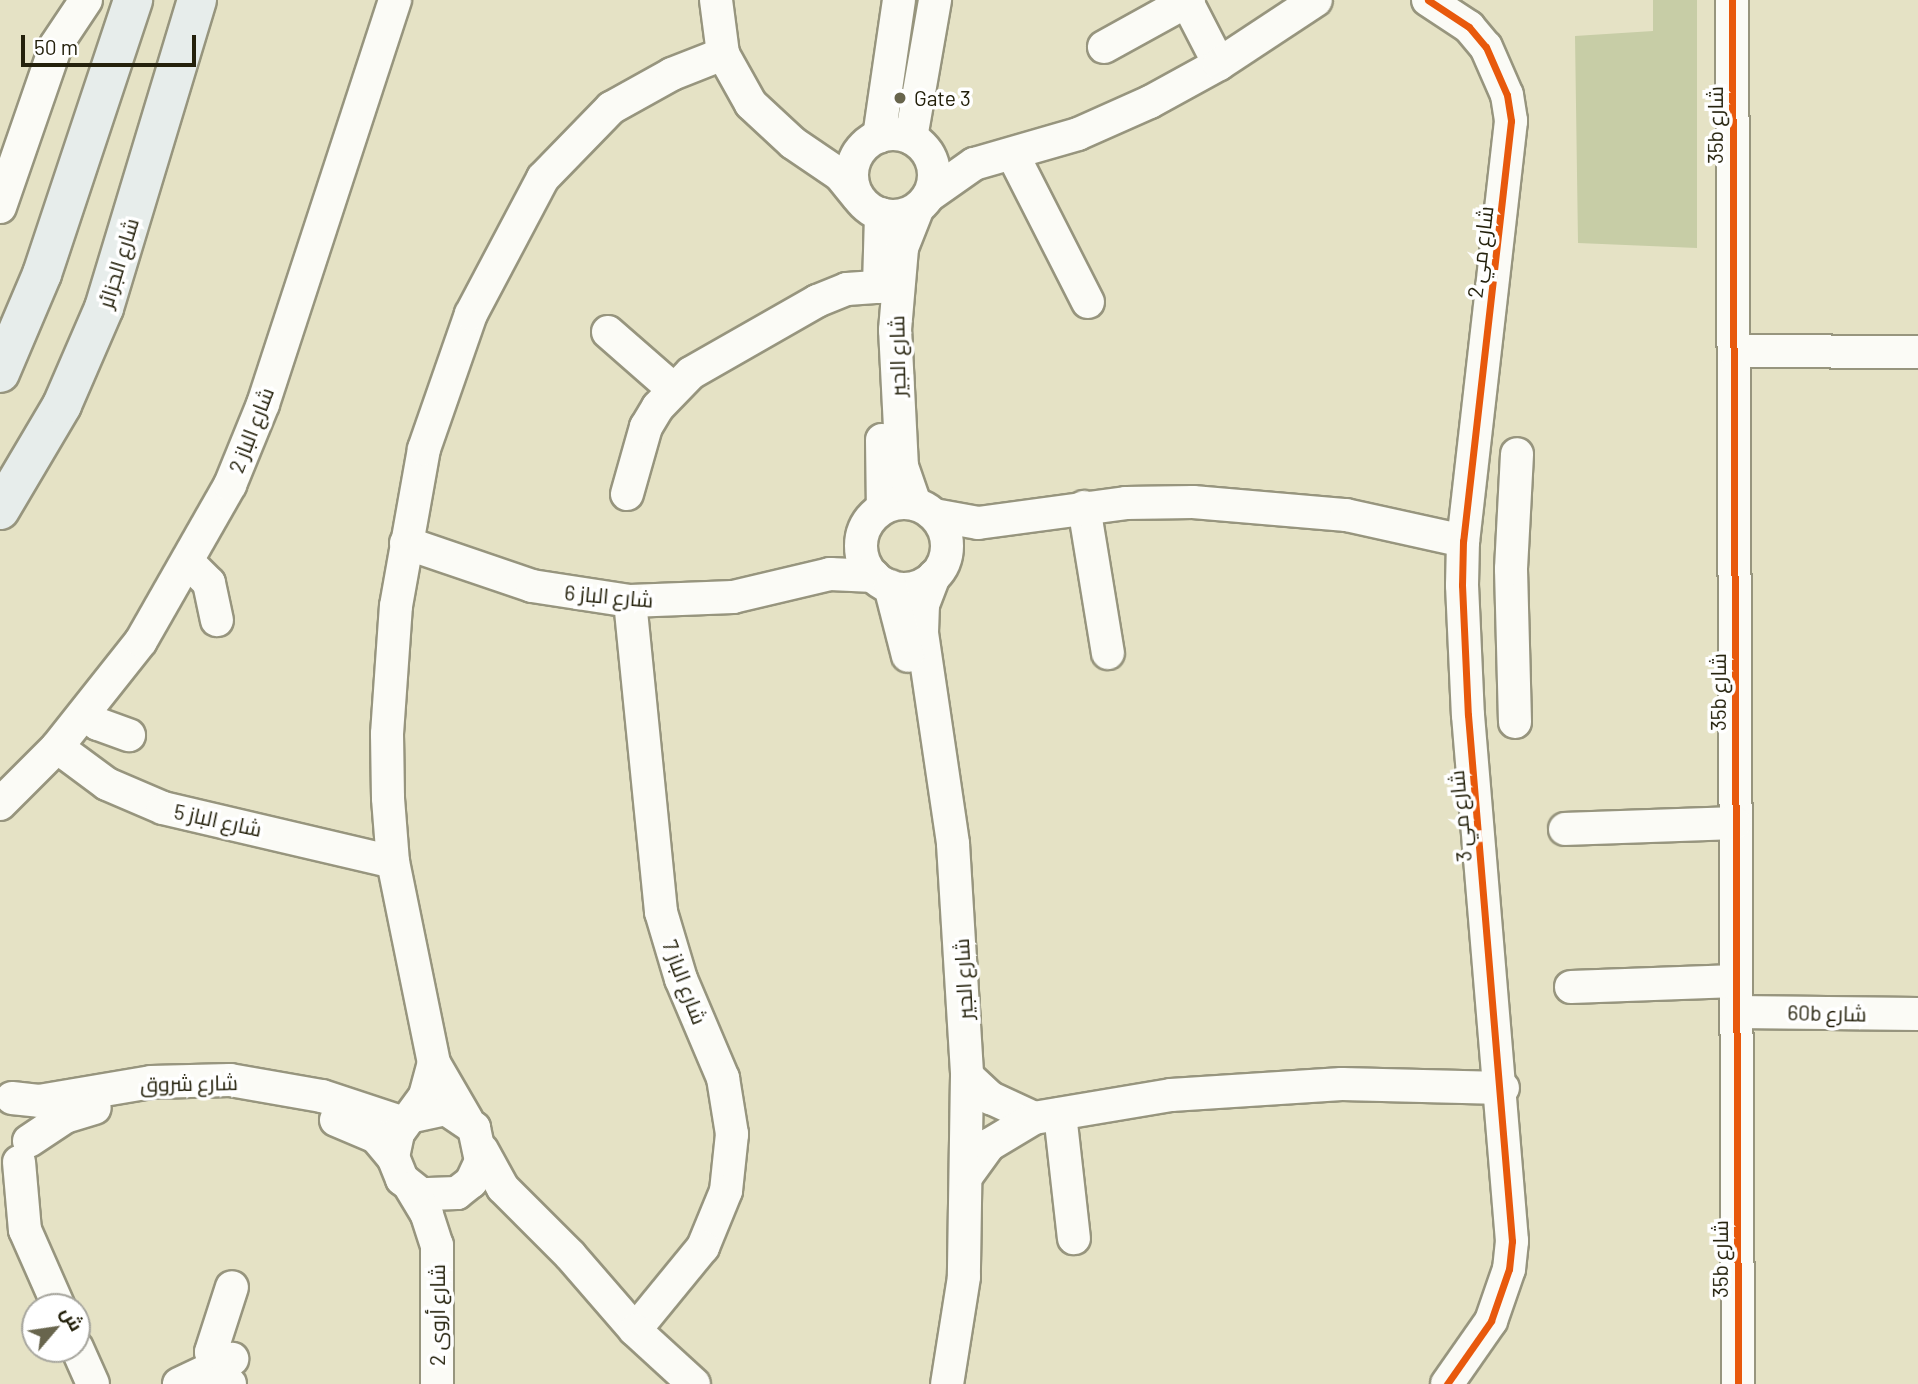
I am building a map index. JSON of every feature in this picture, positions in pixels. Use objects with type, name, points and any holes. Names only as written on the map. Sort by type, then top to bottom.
[{"type":"main road","points":[[2,363],[43,274],[133,0]]},
{"type":"main road","name":"شارع الجزائر","points":[[0,510],[62,405],[104,308],[197,0]]},
{"type":"street","points":[[0,207],[56,45],[86,0]]},
{"type":"street","name":"شارع الباز 2","points":[[0,804],[57,747],[141,641],[189,562],[230,485],[263,404],[396,0]]},
{"type":"street","points":[[716,0],[723,54],[734,80],[770,125],[817,158],[870,206],[900,216],[924,202],[974,164],[1013,155],[1114,119],[1219,64],[1316,0]]},
{"type":"street","points":[[870,206],[853,169],[871,141],[890,80],[890,48],[899,0]]},
{"type":"street","points":[[924,202],[935,176],[919,144],[927,95],[924,62],[935,0]]},
{"type":"street","points":[[1104,47],[1188,0],[1219,64]]},
{"type":"street","name":"شارع مي 2","points":[[1428,0],[1469,27],[1486,47],[1507,95],[1511,121],[1464,528]]},
{"type":"street","name":"35b شارع","points":[[1732,0],[1738,1384]]},
{"type":"street","points":[[890,48],[908,63],[924,62]]},
{"type":"street","points":[[694,1384],[635,1330],[561,1245],[503,1188],[434,1063],[393,862],[389,696],[406,543],[424,449],[453,358],[471,314],[543,178],[611,108],[671,74],[723,54]]},
{"type":"street","points":[[817,158],[895,134],[974,164]]},
{"type":"street","points":[[1013,155],[1088,302]]},
{"type":"street","name":"شارع الجير","points":[[924,202],[902,248],[895,330],[902,467],[925,510]]},
{"type":"street","name":"شارع الجير","points":[[870,206],[879,287],[883,508]]},
{"type":"street","points":[[627,494],[646,427],[673,389],[711,360],[817,301],[847,289],[879,287]]},
{"type":"street","points":[[608,332],[673,389]]},
{"type":"street","points":[[1734,351],[1918,352]]},
{"type":"street","points":[[1515,722],[1512,670],[1513,519],[1517,454]]},
{"type":"street","points":[[993,521],[939,567],[909,588],[882,581],[863,556],[863,534],[883,508],[925,510],[963,523],[1084,507],[1170,501],[1286,508],[1464,528],[1513,519]]},
{"type":"street","points":[[1084,507],[1108,653]]},
{"type":"street","points":[[925,510],[945,535],[939,567]]},
{"type":"street","name":"شارع مي 3","points":[[1447,1384],[1479,1345],[1509,1269],[1513,1214],[1465,673],[1464,528]]},
{"type":"street","name":"شارع الباز 6","points":[[816,577],[863,534]]},
{"type":"street","name":"شارع الباز 6","points":[[406,543],[532,586],[629,601],[733,597],[845,572],[882,581]]},
{"type":"street","points":[[189,562],[209,583],[217,620]]},
{"type":"street","name":"شارع الجير","points":[[939,567],[923,604],[922,633],[953,844],[967,1076],[968,1174],[961,1308],[947,1384]]},
{"type":"street","name":"شارع الجير","points":[[882,581],[902,625],[929,790],[944,966],[947,1265],[929,1384]]},
{"type":"street","name":"شارع الباز 7","points":[[629,601],[661,912],[681,979],[723,1078],[732,1135],[726,1191],[703,1247],[635,1330]]},
{"type":"street","points":[[1465,673],[1512,670]]},
{"type":"street","points":[[85,714],[106,728],[129,735]]},
{"type":"street","name":"شارع الباز 5","points":[[57,747],[107,784],[163,808],[393,862]]},
{"type":"street","points":[[1564,829],[1735,823]]},
{"type":"street","name":"60b شارع","points":[[1571,987],[1736,997],[1918,1014]]},
{"type":"street","points":[[434,1063],[425,1096],[409,1120],[393,1157],[411,1188],[433,1197],[469,1184],[482,1150]]},
{"type":"street","points":[[967,1076],[991,1098],[1047,1116]]},
{"type":"street","name":"شارع شروق","points":[[6,1095],[39,1101],[150,1082],[230,1080],[322,1096],[409,1120]]},
{"type":"street","points":[[968,1174],[989,1145],[1047,1116],[1171,1095],[1342,1084],[1503,1088]]},
{"type":"street","points":[[6,1095],[26,1117],[16,1159],[25,1230]]},
{"type":"street","name":"شارع شروق","points":[[16,1159],[76,1112],[131,1101],[212,1098],[287,1106],[352,1125],[376,1137],[393,1157]]},
{"type":"street","points":[[409,1120],[435,1108],[467,1120]]},
{"type":"street","points":[[1047,1116],[1074,1238]]},
{"type":"street","points":[[469,1184],[667,1384]]},
{"type":"street","name":"شارع أروى 2","points":[[437,1245],[469,1184]]},
{"type":"street","name":"شارع أروى 2","points":[[411,1188],[427,1215],[437,1245],[437,1384]]},
{"type":"street","points":[[0,1198],[25,1230],[53,1293]]},
{"type":"street","points":[[179,1384],[225,1370],[213,1336],[232,1287]]},
{"type":"street","points":[[83,1363],[93,1384]]},
{"type":"building","points":[[1653,0],[1697,0],[1697,248],[1578,243],[1575,36],[1653,31]]},
{"type":"cycle path","points":[[1428,0],[1469,27],[1486,47],[1507,95],[1511,121],[1463,541],[1462,585],[1468,715],[1512,1241],[1509,1269],[1491,1321],[1447,1384]]},
{"type":"cycle path","points":[[1732,0],[1738,1384]]},
{"type":"place","name":"Gate 3","points":[[900,98]]}]
